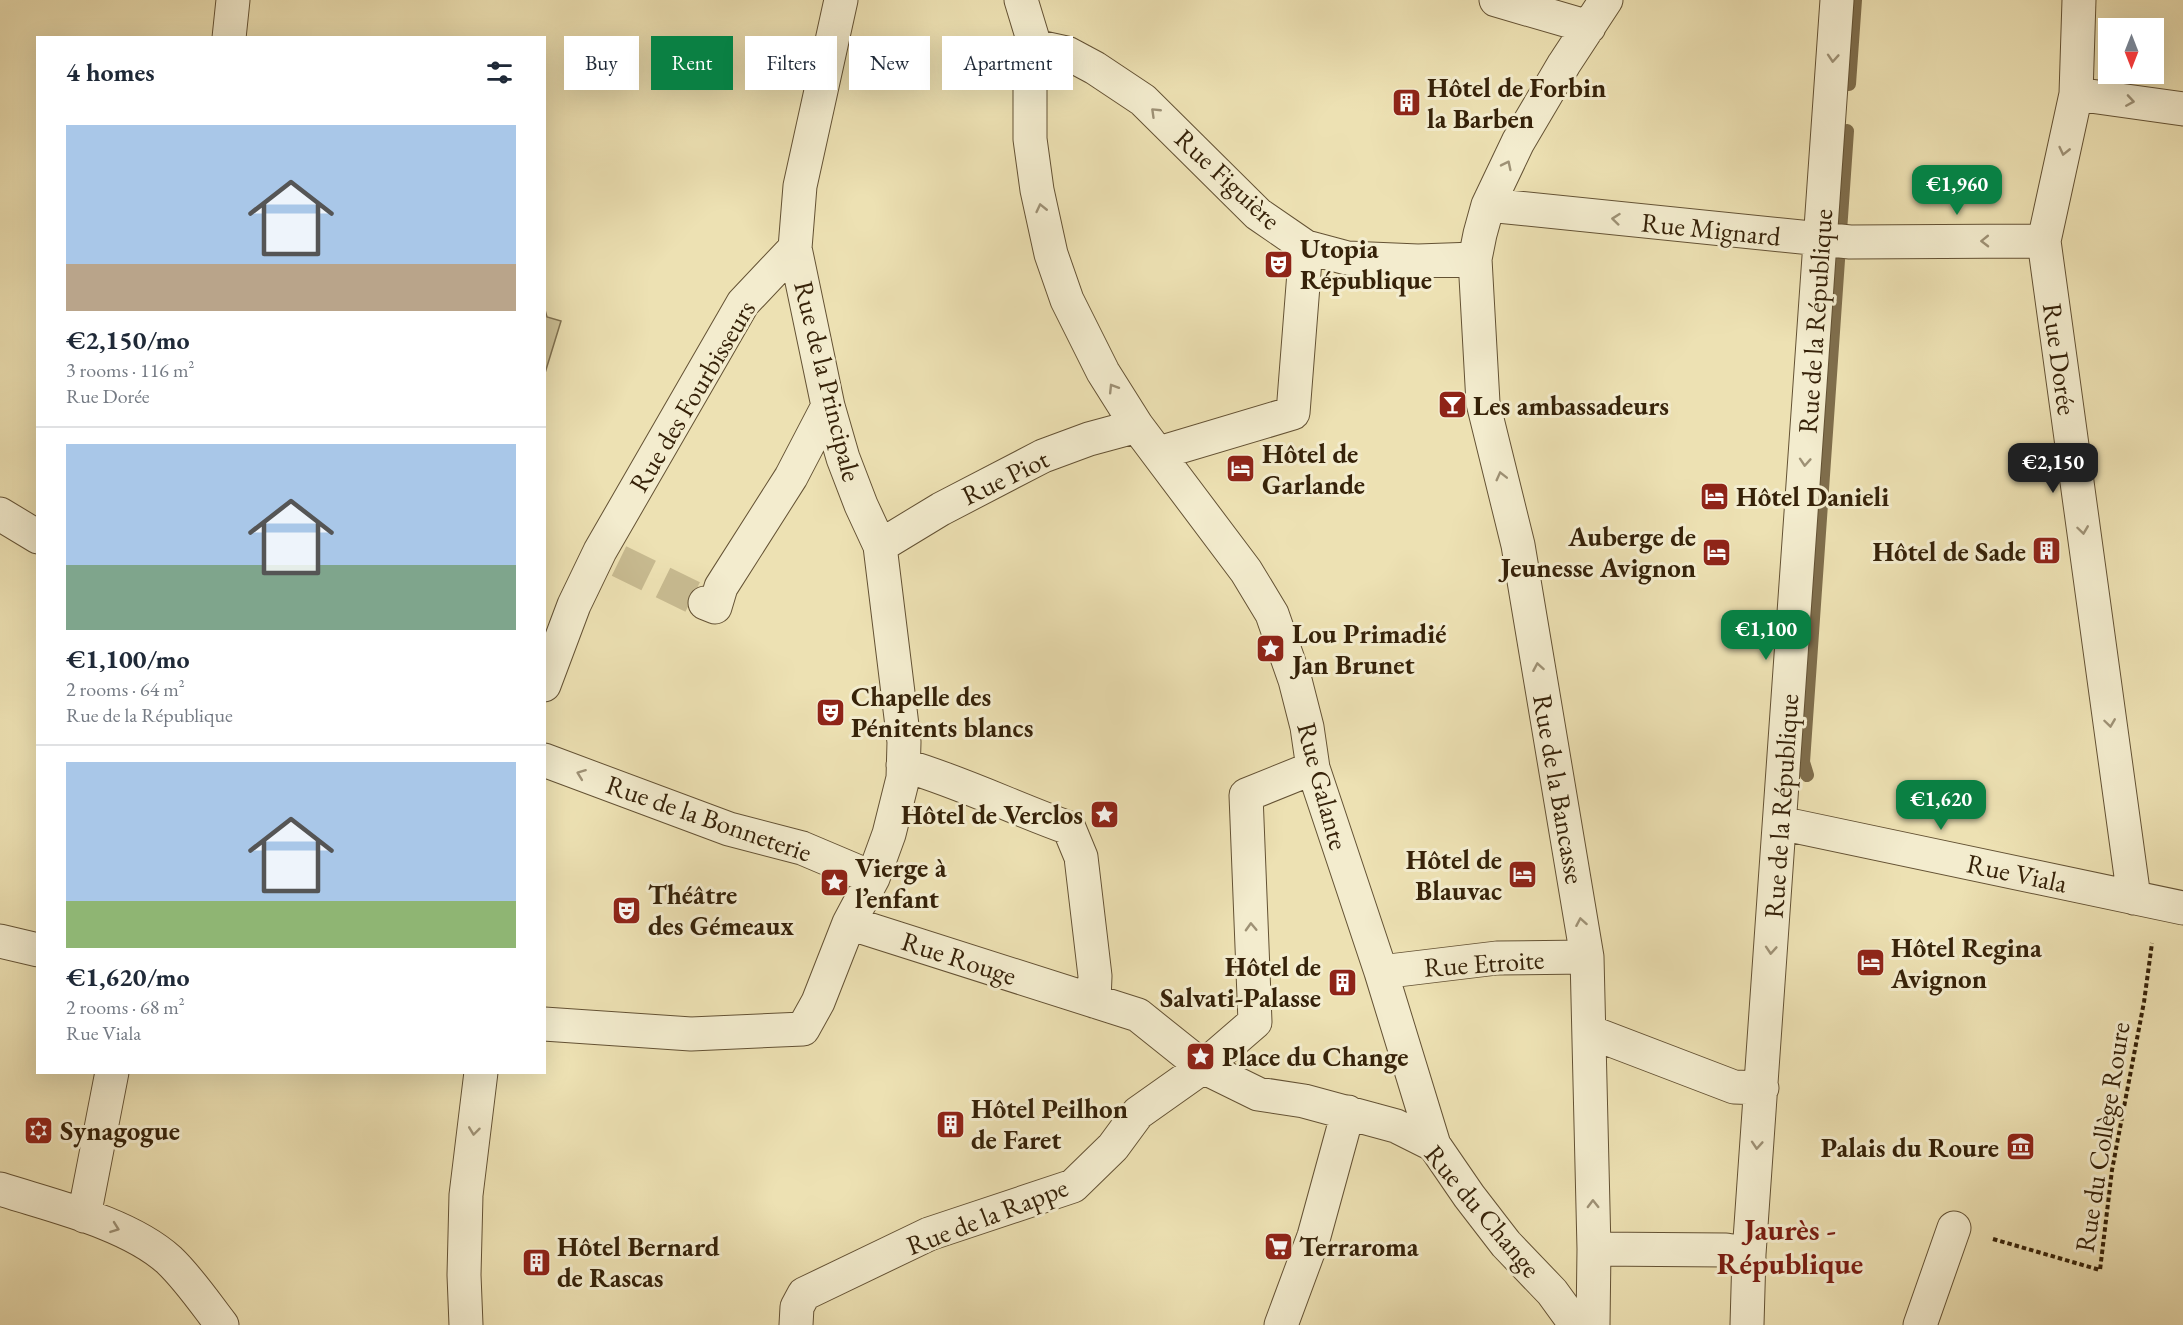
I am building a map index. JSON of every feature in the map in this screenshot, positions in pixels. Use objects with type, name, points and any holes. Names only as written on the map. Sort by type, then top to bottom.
[{"type":"street","points":[[229,36],[233,0]]},
{"type":"street","points":[[795,248],[800,186],[841,0]]},
{"type":"street","points":[[1020,0],[1032,36]]},
{"type":"street","points":[[1496,0],[1589,27]]},
{"type":"street","name":"Rue de la Bancasse","points":[[1593,1325],[1594,1249],[1587,957],[1518,545],[1483,403],[1475,259],[1479,234],[1488,206],[1518,142],[1606,0]]},
{"type":"street","name":"Rue de la République","points":[[1747,1325],[1749,1254],[1837,0]]},
{"type":"street","name":"Rue Dorée","points":[[2079,0],[2076,93],[2044,241],[2134,898]]},
{"type":"street","name":"Rue Figuière","points":[[1073,56],[1143,100],[1258,214],[1306,247],[1347,258],[1418,261],[1475,259]]},
{"type":"street","name":"Rue Galante","points":[[1030,90],[1030,139],[1037,190],[1051,254],[1067,300],[1103,372],[1137,426],[1246,571],[1272,614],[1295,680],[1307,727],[1313,768],[1381,972],[1434,1145]]},
{"type":"street","points":[[2076,93],[2183,109]]},
{"type":"street","name":"Rue Mignard","points":[[1488,206],[1850,242],[2044,241]]},
{"type":"street","points":[[1159,453],[1293,412],[1306,247]]},
{"type":"street","name":"Rue de la Principale","points":[[795,248],[828,406],[843,458],[880,546],[904,742],[903,772]]},
{"type":"street","name":"Rue des Fourbisseurs","points":[[546,680],[574,605],[610,556],[743,303],[795,248]]},
{"type":"street","points":[[705,603],[715,607],[722,587],[791,477],[828,406]]},
{"type":"street","name":"Rue Piot","points":[[880,546],[941,509],[1043,456],[1089,439],[1137,426]]},
{"type":"street","points":[[0,514],[36,536]]},
{"type":"street","name":"Rue de la Bonneterie","points":[[546,761],[729,829],[802,848],[873,878]]},
{"type":"street","name":"Rue de la Rappe","points":[[796,1325],[797,1307],[804,1294],[929,1234],[1073,1186],[1113,1147],[1138,1113],[1203,1067],[1255,1022],[1246,795],[1313,768]]},
{"type":"street","points":[[546,1024],[691,1034],[803,1029],[818,1002],[849,923],[873,878],[889,834],[903,772],[991,795],[1069,828],[1081,857],[1095,976],[1094,1001]]},
{"type":"street","name":"Rue Viala","points":[[1780,823],[2183,908]]},
{"type":"street","name":"Rue Rouge","points":[[849,923],[1138,1015],[1203,1067]]},
{"type":"street","points":[[0,941],[36,950]]},
{"type":"street","name":"Rue Etroite","points":[[1381,972],[1497,958],[1587,957]]},
{"type":"street","points":[[1590,1032],[1734,1087],[1762,1088]]},
{"type":"street","name":"Rue du Change","points":[[1203,1067],[1258,1094],[1304,1101],[1348,1112],[1396,1126],[1434,1145],[1500,1236],[1552,1292],[1576,1325]]},
{"type":"street","points":[[84,1216],[112,1074]]},
{"type":"street","points":[[466,1325],[464,1275],[466,1195],[481,1074]]},
{"type":"street","points":[[1281,1325],[1314,1236],[1348,1112]]},
{"type":"street","points":[[0,1189],[84,1216],[135,1236],[169,1260],[192,1285],[222,1325]]},
{"type":"street","points":[[1920,1325],[1954,1228]]},
{"type":"street","points":[[1594,1249],[1726,1250],[1749,1254]]},
{"type":"path","name":"Rue du Collège Roure","points":[[1954,1228],[2100,1270],[2112,1170],[2153,946],[2134,898]]},
{"type":"shaded area","points":[[546,314],[547,317],[561,321],[546,370]]},
{"type":"waterway","points":[[1849,84],[1855,0]]},
{"type":"waterway","points":[[1807,775],[1803,762],[1847,131]]},
{"type":"tunnel","points":[[619,561],[705,603]]},
{"type":"place","name":"Hôtel de Forbin la Barben","points":[[1406,103]]},
{"type":"place","name":"Utopia République","points":[[1279,264]]},
{"type":"place","name":"Les ambassadeurs","points":[[1452,405]]},
{"type":"place","name":"Hôtel de Garlande","points":[[1241,469]]},
{"type":"place","name":"Hôtel Danieli","points":[[1715,496]]},
{"type":"place","name":"Hôtel de Sade","points":[[2047,551]]},
{"type":"place","name":"Auberge de Jeunesse Avignon","points":[[1717,552]]},
{"type":"place","name":"Lou Primadié Jan Brunet","points":[[1271,649]]},
{"type":"place","name":"Chapelle des Pénitents blancs","points":[[830,712]]},
{"type":"place","name":"Hôtel de Verclos","points":[[1104,814]]},
{"type":"place","name":"Hôtel de Blauvac","points":[[1523,875]]},
{"type":"place","name":"Vierge à l’enfant","points":[[834,883]]},
{"type":"place","name":"Théâtre des Gémeaux","points":[[627,910]]},
{"type":"place","name":"Hôtel Regina Avignon","points":[[1870,963]]},
{"type":"place","name":"Hôtel de Salvati-Palasse","points":[[1342,982]]},
{"type":"place","name":"Place du Change","points":[[1201,1056]]},
{"type":"place","name":"Hôtel Peilhon de Faret","points":[[950,1124]]},
{"type":"place","name":"Synagogue","points":[[39,1130]]},
{"type":"place","name":"Palais du Roure","points":[[2020,1147]]},
{"type":"place","name":"Terraroma","points":[[1278,1246]]},
{"type":"place","name":"Hôtel Bernard de Rascas","points":[[536,1262]]},
{"type":"district","name":"Jaurès - République","points":[[1790,1246]]}]
